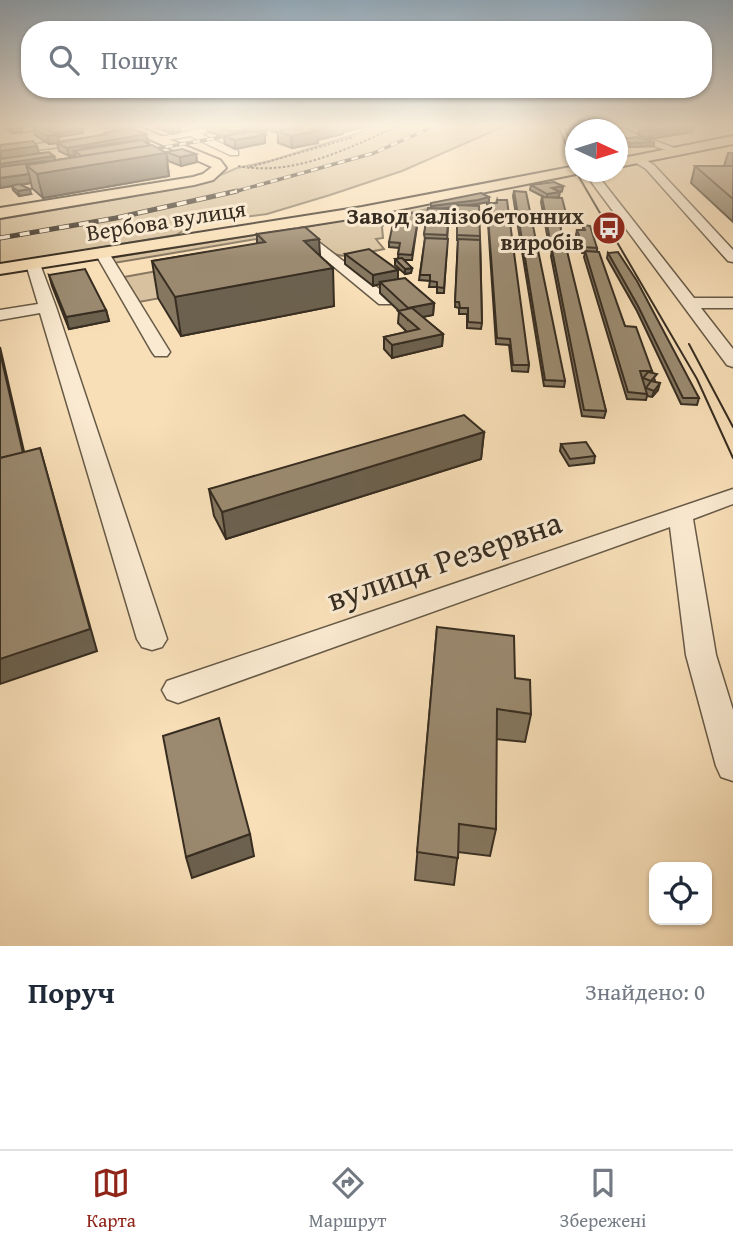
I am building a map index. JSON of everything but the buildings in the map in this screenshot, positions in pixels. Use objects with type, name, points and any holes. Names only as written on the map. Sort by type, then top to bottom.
[{"type":"main road","points":[[0,213],[194,181],[219,169]]},
{"type":"main road","name":"Вербова вулиця","points":[[0,270],[289,223],[565,172]]},
{"type":"main road","name":"Вербова вулиця","points":[[546,176],[565,174]]},
{"type":"street","points":[[652,169],[733,258]]},
{"type":"street","points":[[598,182],[733,360]]},
{"type":"street","points":[[289,223],[385,301]]},
{"type":"street","points":[[102,253],[161,352]]},
{"type":"street","points":[[33,264],[152,639]]},
{"type":"street","points":[[690,303],[733,303]]},
{"type":"street","points":[[0,315],[48,307]]},
{"type":"street","name":"вулиця Резервна","points":[[178,690],[733,496]]},
{"type":"street","points":[[680,514],[701,655],[733,766]]},
{"type":"shaded area","points":[[234,169],[406,169],[267,214],[197,223],[176,235],[0,264],[0,219],[129,197],[211,179]]},
{"type":"shaded area","points":[[468,195],[481,198],[390,217],[382,227],[383,238],[376,239],[384,249],[338,255],[323,247],[301,228]]},
{"type":"shaded area","points":[[286,230],[292,233],[114,263],[110,258]]},
{"type":"shaded area","points":[[234,257],[247,282],[139,302],[124,277]]},
{"type":"tram line","points":[[582,182],[697,379],[733,458]]},
{"type":"tram line","points":[[689,344],[733,427]]},
{"type":"railway","points":[[230,193],[316,169]]},
{"type":"railway","points":[[0,238],[116,218],[237,191]]},
{"type":"place","name":"Завод залізобетонних виробів","points":[[609,228]]}]
